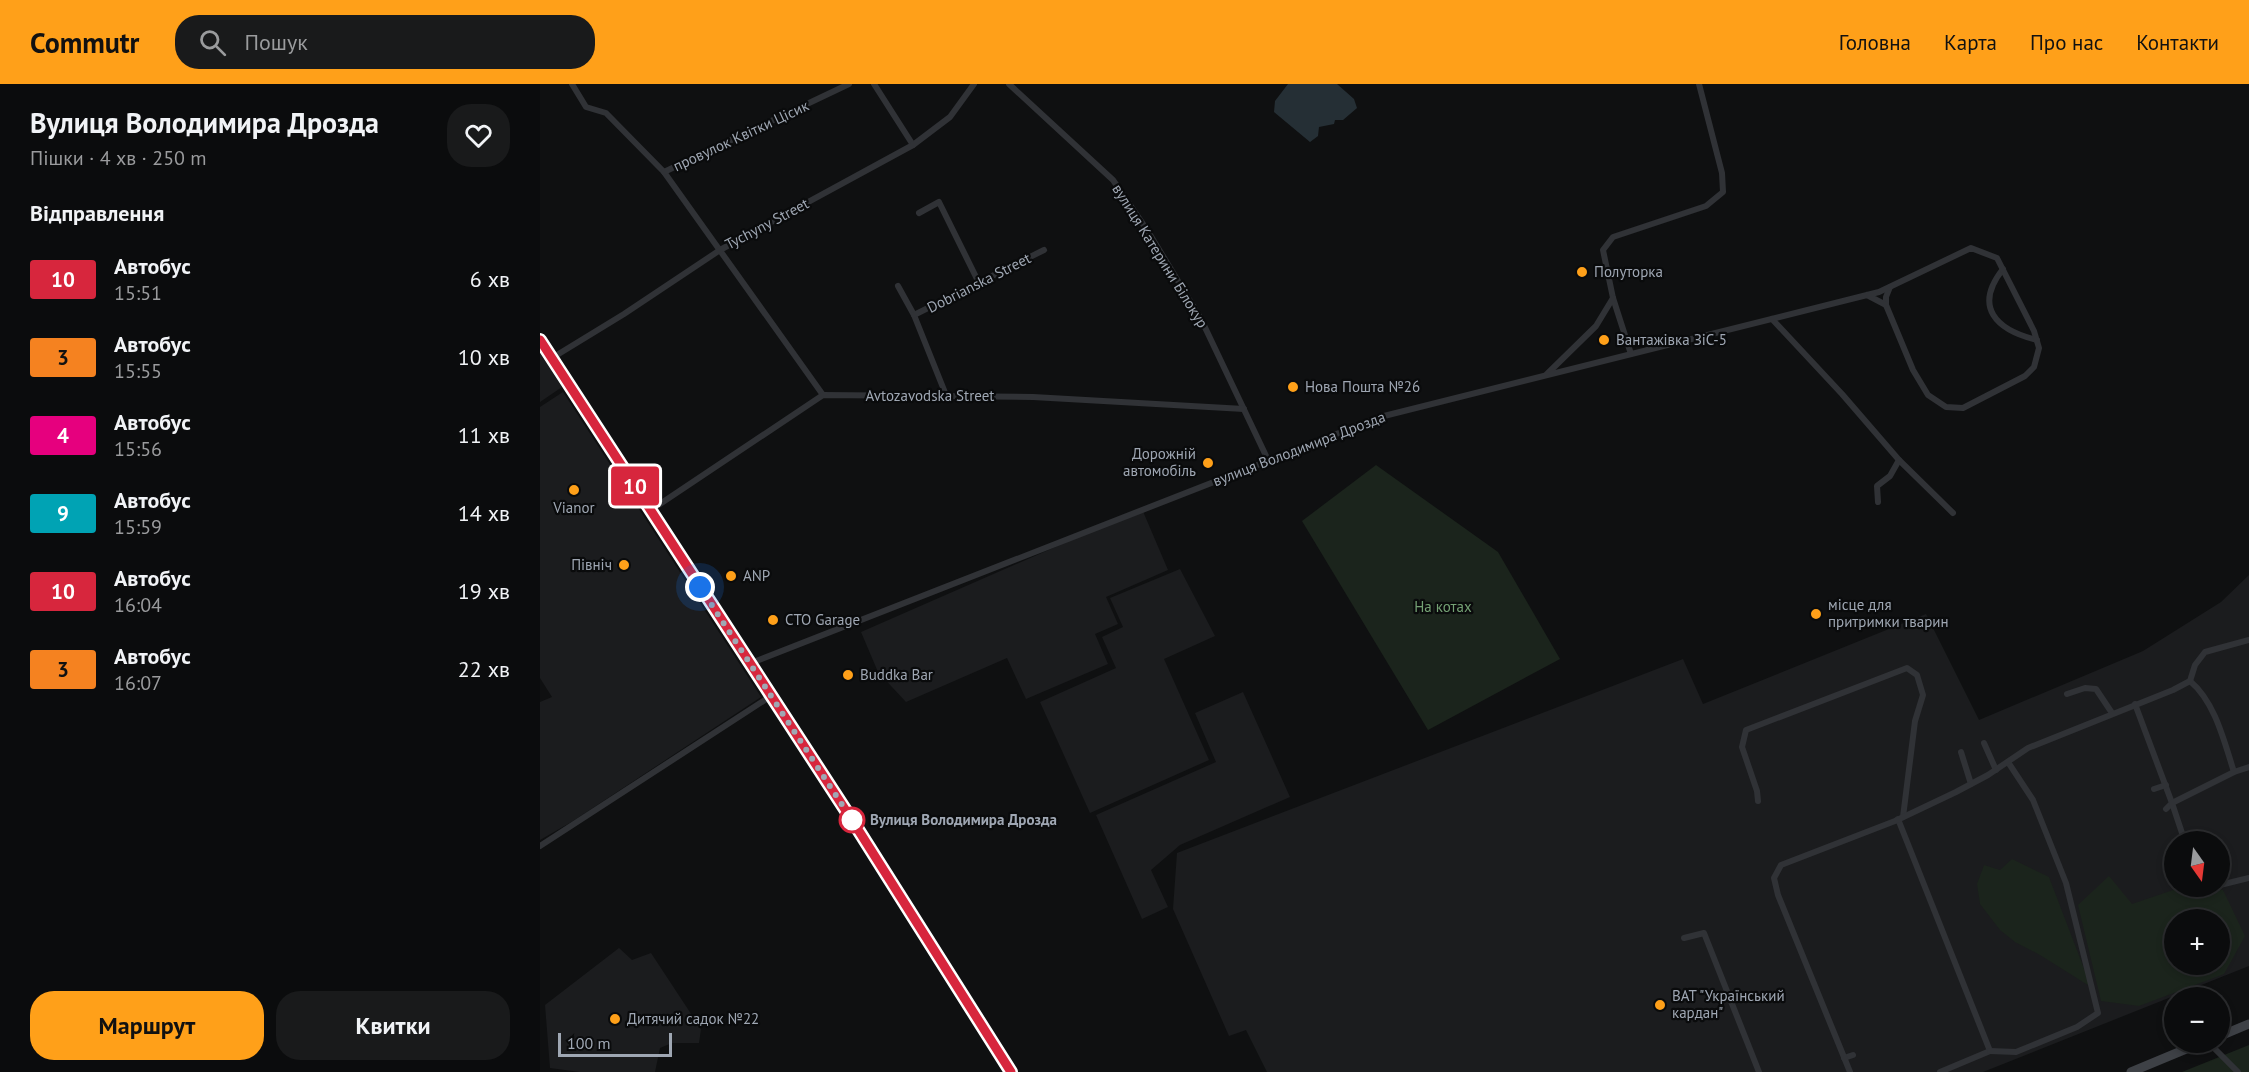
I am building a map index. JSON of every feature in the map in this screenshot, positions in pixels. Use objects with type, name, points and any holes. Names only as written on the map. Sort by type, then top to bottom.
[{"type":"main road","points":[[540,340],[751,663],[1011,1072]]},
{"type":"street","points":[[572,84],[586,107],[606,113],[664,172],[823,395],[651,510]]},
{"type":"street","name":"провулок Квітки Цісик","points":[[664,172],[849,84]]},
{"type":"street","points":[[874,84],[914,146]]},
{"type":"street","name":"Tychyny Street","points":[[552,358],[624,314],[720,250],[914,146],[950,117],[974,84]]},
{"type":"street","name":"вулиця Катерини Білокур","points":[[1009,84],[1113,180],[1149,233],[1201,319],[1268,460]]},
{"type":"street","points":[[1631,354],[1613,298],[1604,250],[1613,237],[1706,206],[1723,192],[1722,173],[1699,84]]},
{"type":"street","points":[[919,213],[939,202],[978,283]]},
{"type":"street","name":"вулиця Володимира Дрозда","points":[[751,663],[1380,417],[1867,295],[1890,287],[1971,248],[1997,258],[2037,340]]},
{"type":"street","name":"Dobrianska Street","points":[[914,315],[1044,250]]},
{"type":"street","points":[[1890,287],[1886,305],[1913,370],[1928,395],[1946,407],[1963,408],[2025,376],[2034,367],[2039,348],[2037,340],[2017,335],[2001,326],[1992,315],[1989,303],[1990,288],[2003,269]]},
{"type":"street","name":"Dobrianska Street","points":[[898,286],[914,315],[946,395]]},
{"type":"street","points":[[1867,295],[1886,305]]},
{"type":"street","points":[[1545,376],[1596,326],[1613,298]]},
{"type":"street","points":[[1772,319],[1842,394],[1899,460],[1953,513]]},
{"type":"street","name":"Avtozavodska Street","points":[[823,395],[1033,397],[1244,409]]},
{"type":"street","points":[[1878,502],[1877,486],[1890,476],[1899,460]]},
{"type":"street","points":[[1850,1072],[1778,895],[1774,878],[1781,865],[1900,818],[1971,784],[2028,748],[2190,681],[2195,666],[2205,652],[2249,640]]},
{"type":"street","points":[[1758,801],[1757,791],[1742,747],[1746,730],[1907,668],[1917,675],[1923,695],[1915,721],[1900,818],[1990,1052]]},
{"type":"street","points":[[2190,681],[2202,691],[2223,739],[2234,772]]},
{"type":"street","points":[[2067,694],[2085,688],[2096,689],[2112,714]]},
{"type":"street","points":[[540,846],[771,696]]},
{"type":"street","points":[[2135,704],[2142,734],[2166,785],[2181,831]]},
{"type":"street","points":[[1984,743],[1996,770]]},
{"type":"street","points":[[1961,752],[1971,784]]},
{"type":"street","points":[[2145,756],[2152,752]]},
{"type":"street","points":[[1940,1072],[1990,1052],[2016,1052],[2077,1027],[2098,1013],[2066,883],[2033,800],[2008,762]]},
{"type":"street","points":[[2166,809],[2172,803],[2234,772],[2249,767]]},
{"type":"street","points":[[2154,789],[2166,785]]},
{"type":"street","points":[[2230,883],[2249,878]]},
{"type":"street","points":[[1684,938],[1704,933],[1759,1072]]},
{"type":"street","points":[[2230,1032],[2249,1024]]},
{"type":"street","points":[[2131,1072],[2177,1053]]},
{"type":"street","points":[[2219,1053],[2238,1072]]},
{"type":"street","points":[[1844,1058],[1853,1054]]},
{"type":"shaded area","points":[[1288,84],[1337,84],[1354,99],[1357,108],[1343,120],[1335,120],[1334,124],[1319,127],[1318,136],[1310,142],[1274,112],[1275,101]]},
{"type":"shaded area","points":[[540,353],[562,387],[540,402]]},
{"type":"shaded area","points":[[563,392],[761,697],[573,821],[540,840],[540,702],[552,697],[540,678],[540,407]]},
{"type":"shaded area","points":[[1142,509],[1168,570],[1106,597],[1118,624],[1095,634],[1108,664],[1026,699],[1007,658],[906,702],[878,672],[861,632]]},
{"type":"shaded area","points":[[1180,569],[1215,636],[1164,659],[1209,760],[1090,813],[1040,702],[1116,668],[1102,637],[1123,627],[1110,598]]},
{"type":"shaded area","points":[[2249,575],[2249,966],[2230,974],[2230,909],[2164,909],[2164,975],[2226,975],[2196,987],[2164,987],[2164,1000],[1983,1072],[1267,1072],[1246,1030],[1229,1036],[1173,909],[1177,853],[1683,659],[1703,704],[1926,614],[1979,720],[2143,651],[2221,602]]},
{"type":"shaded area","points":[[1243,692],[1290,797],[1180,845],[1151,870],[1168,907],[1142,919],[1096,815],[1216,762],[1195,713]]},
{"type":"shaded area","points":[[619,948],[632,960],[651,953],[701,1029],[699,1043],[672,1043],[660,1048],[655,1072],[580,1072],[550,1068],[545,1005]]},
{"type":"green space","name":"На котах","points":[[1376,465],[1498,552],[1560,659],[1428,730],[1302,521]]},
{"type":"green space","points":[[2012,859],[2049,877],[2091,987],[2015,942],[2000,930],[1980,904],[1977,884],[1984,865],[2000,870]]},
{"type":"green space","points":[[2109,876],[2132,904],[2164,893],[2164,897],[2226,897],[2245,936],[2230,963],[2230,909],[2164,909],[2164,975],[2221,975],[2189,987],[2164,987],[2164,997],[2139,1006],[2101,1001],[2078,905]]},
{"type":"green space","points":[[2249,1045],[2249,1072],[2182,1072],[2230,1053]]},
{"type":"bus line","name":"10","points":[[540,340],[852,820],[1011,1072]]},
{"type":"place","name":"Полуторка","points":[[1582,272]]},
{"type":"place","name":"Вантажівка ЗіС-5","points":[[1604,340]]},
{"type":"place","name":"Нова Пошта №26","points":[[1293,387]]},
{"type":"place","name":"Дорожній автомобіль","points":[[1208,463]]},
{"type":"place","name":"Vianor","points":[[574,490]]},
{"type":"place","name":"Північ","points":[[624,565]]},
{"type":"place","name":"ANP","points":[[731,576]]},
{"type":"place","name":"місце для притримки тварин","points":[[1816,614]]},
{"type":"place","name":"СТО Garage","points":[[773,620]]},
{"type":"place","name":"Buddka Bar","points":[[848,675]]},
{"type":"place","name":"Вулиця Володимира Дрозда","points":[[852,820]]},
{"type":"place","name":"ВАТ \"Український кардан\"","points":[[1660,1005]]},
{"type":"place","name":"Дитячий садок №22","points":[[615,1019]]},
{"type":"route","points":[[700,587],[852,820]]}]
